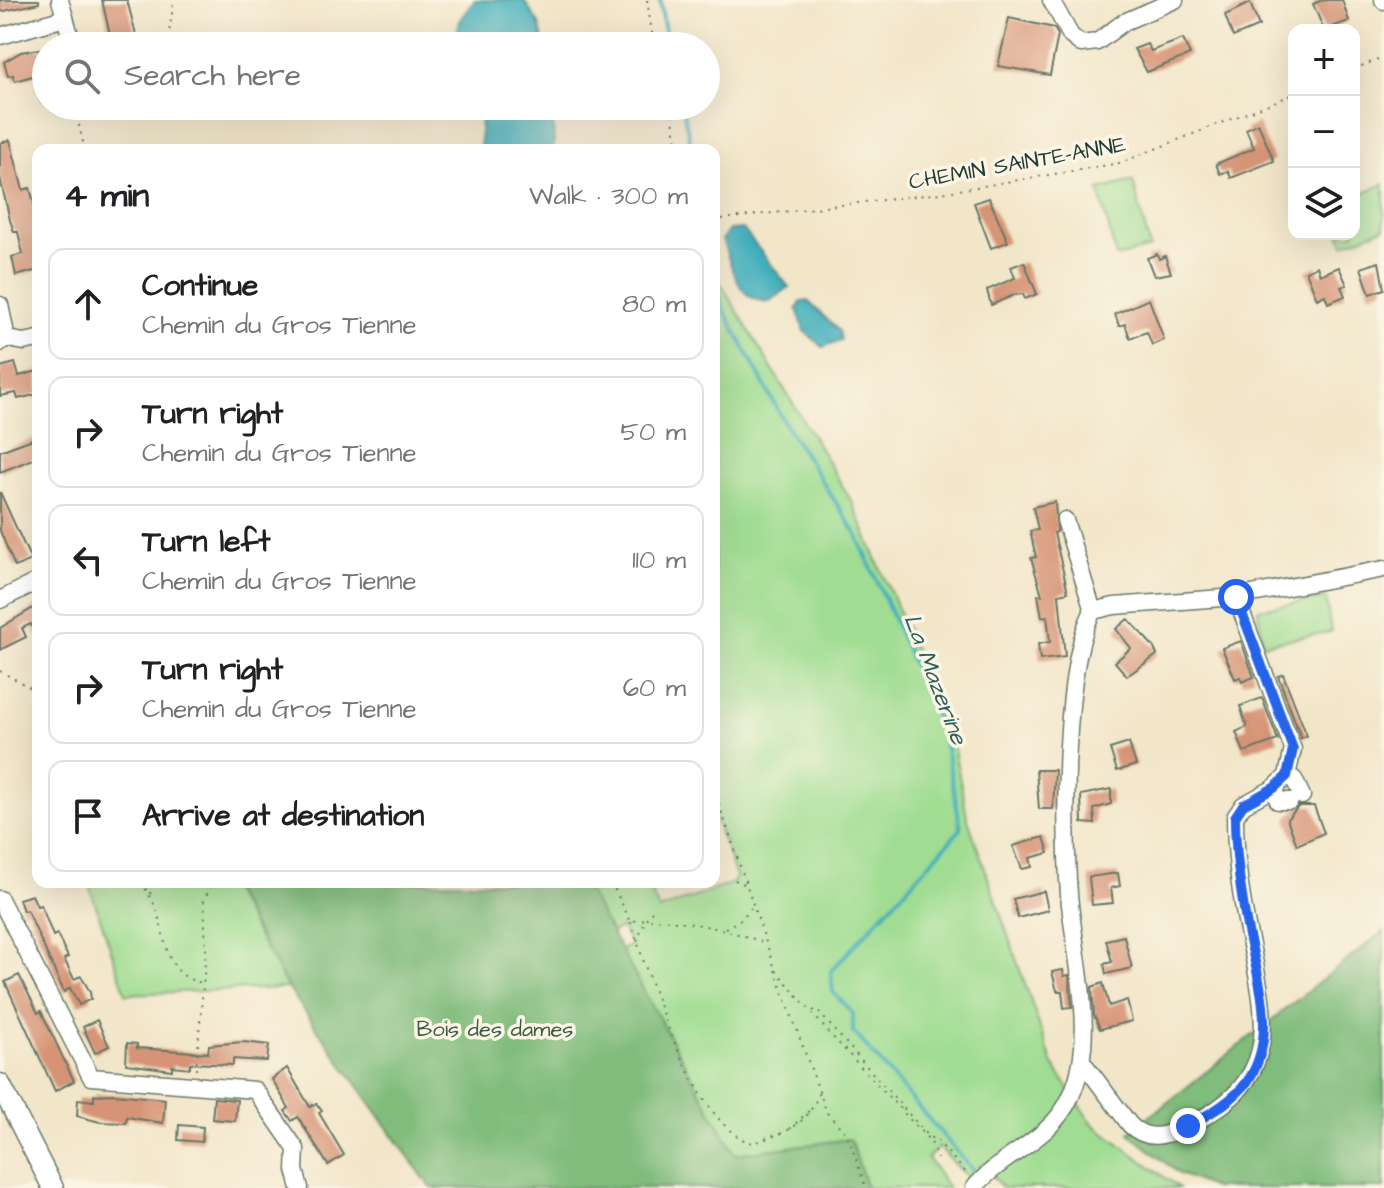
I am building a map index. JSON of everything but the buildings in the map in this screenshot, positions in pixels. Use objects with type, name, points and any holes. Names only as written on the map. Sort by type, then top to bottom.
[{"type":"main road","points":[[0,1084],[53,1188]]},
{"type":"street","points":[[60,0],[69,32]]},
{"type":"street","points":[[1051,0],[1071,36],[1081,44],[1097,42],[1124,22],[1175,0]]},
{"type":"street","points":[[0,36],[65,18]]},
{"type":"street","points":[[0,305],[5,329],[1,341],[32,340]]},
{"type":"street","points":[[975,1186],[1049,1130],[1071,1097],[1082,1061],[1081,1005],[1069,893],[1069,783],[1076,662],[1093,611],[1065,520]]},
{"type":"street","points":[[1093,611],[1114,606],[1236,597],[1384,569]]},
{"type":"street","points":[[0,600],[32,584]]},
{"type":"street","points":[[1082,1061],[1130,1125],[1140,1134],[1151,1137],[1167,1135],[1216,1110],[1247,1082],[1264,1039],[1262,1001],[1246,921],[1235,817],[1243,805],[1274,788],[1287,776],[1293,749],[1236,597]]},
{"type":"street","points":[[1274,788],[1278,801],[1296,798],[1294,779],[1287,776]]},
{"type":"street","points":[[0,899],[91,1077],[195,1087],[244,1086],[255,1090],[296,1149],[295,1170],[300,1188]]},
{"type":"path","points":[[169,32],[174,0]]},
{"type":"path","points":[[647,0],[652,32]]},
{"type":"path","points":[[1360,67],[1384,57]]},
{"type":"path","name":"CHEMIN SAINTE-ANNE","points":[[720,220],[941,193],[1120,163],[1289,96]]},
{"type":"path","points":[[81,120],[79,126],[84,144]]},
{"type":"path","points":[[673,120],[677,144]]},
{"type":"path","points":[[0,671],[32,689]]},
{"type":"path","points":[[720,807],[764,943],[827,1113],[847,1134],[866,1188]]},
{"type":"path","points":[[735,880],[745,884]]},
{"type":"path","points":[[145,888],[170,963],[185,977],[203,983]]},
{"type":"path","points":[[150,895],[152,888]]},
{"type":"path","points":[[195,1087],[203,983],[204,901],[209,888]]},
{"type":"path","points":[[614,888],[631,922],[653,994],[703,1096],[741,1140],[753,1143],[804,1122],[819,1092]]},
{"type":"path","points":[[724,929],[740,920],[752,906]]},
{"type":"path","points":[[637,941],[655,907]]},
{"type":"path","points":[[631,922],[647,917],[724,929],[764,943]]},
{"type":"path","points":[[775,969],[932,1142]]},
{"type":"path","points":[[812,1012],[816,1009],[932,1142],[937,1159]]},
{"type":"path","points":[[932,1142],[935,1138],[975,1186]]},
{"type":"green space","points":[[1133,181],[1150,248],[1116,257],[1099,190]]},
{"type":"green space","points":[[1384,184],[1384,228],[1360,238],[1360,194]]},
{"type":"green space","points":[[720,282],[852,502],[951,734],[967,817],[1053,1065],[1093,1124],[1179,1188],[1003,1188],[987,1170],[970,1180],[939,1147],[928,1158],[948,1188],[867,1188],[850,1139],[735,1155],[619,951],[631,945],[622,928],[610,933],[586,888],[650,888],[659,910],[733,883],[736,877],[720,833]]},
{"type":"green space","points":[[1326,598],[1331,632],[1263,644],[1258,609]]},
{"type":"green space","points":[[90,888],[230,888],[288,988],[126,994]]},
{"type":"green space","name":"Bois des dames","points":[[231,888],[586,888],[735,1154],[850,1139],[867,1188],[431,1188],[288,988]]},
{"type":"green space","points":[[1384,931],[1384,1188],[1214,1188],[1179,1174],[1129,1133]]},
{"type":"water","points":[[475,0],[524,0],[541,32],[457,32],[461,18]]},
{"type":"water","points":[[481,120],[553,120],[554,144],[480,144]]},
{"type":"water","points":[[743,229],[789,287],[772,300],[752,298],[744,291],[733,271],[722,240],[729,230]]},
{"type":"water","points":[[808,301],[839,331],[841,340],[823,347],[805,332],[797,309],[801,302]]},
{"type":"waterway","name":"La Mazerine","points":[[660,0],[665,32]]},
{"type":"waterway","name":"La Mazerine","points":[[685,120],[691,144]]},
{"type":"waterway","name":"La Mazerine","points":[[720,298],[788,429],[857,535],[943,733],[961,829],[831,971],[833,992],[853,1014],[853,1031],[977,1175]]},
{"type":"route","points":[[1188,1126],[1216,1110],[1247,1082],[1264,1039],[1262,1001],[1246,921],[1235,817],[1243,805],[1274,788],[1279,780],[1287,776],[1293,749],[1236,597]]}]
